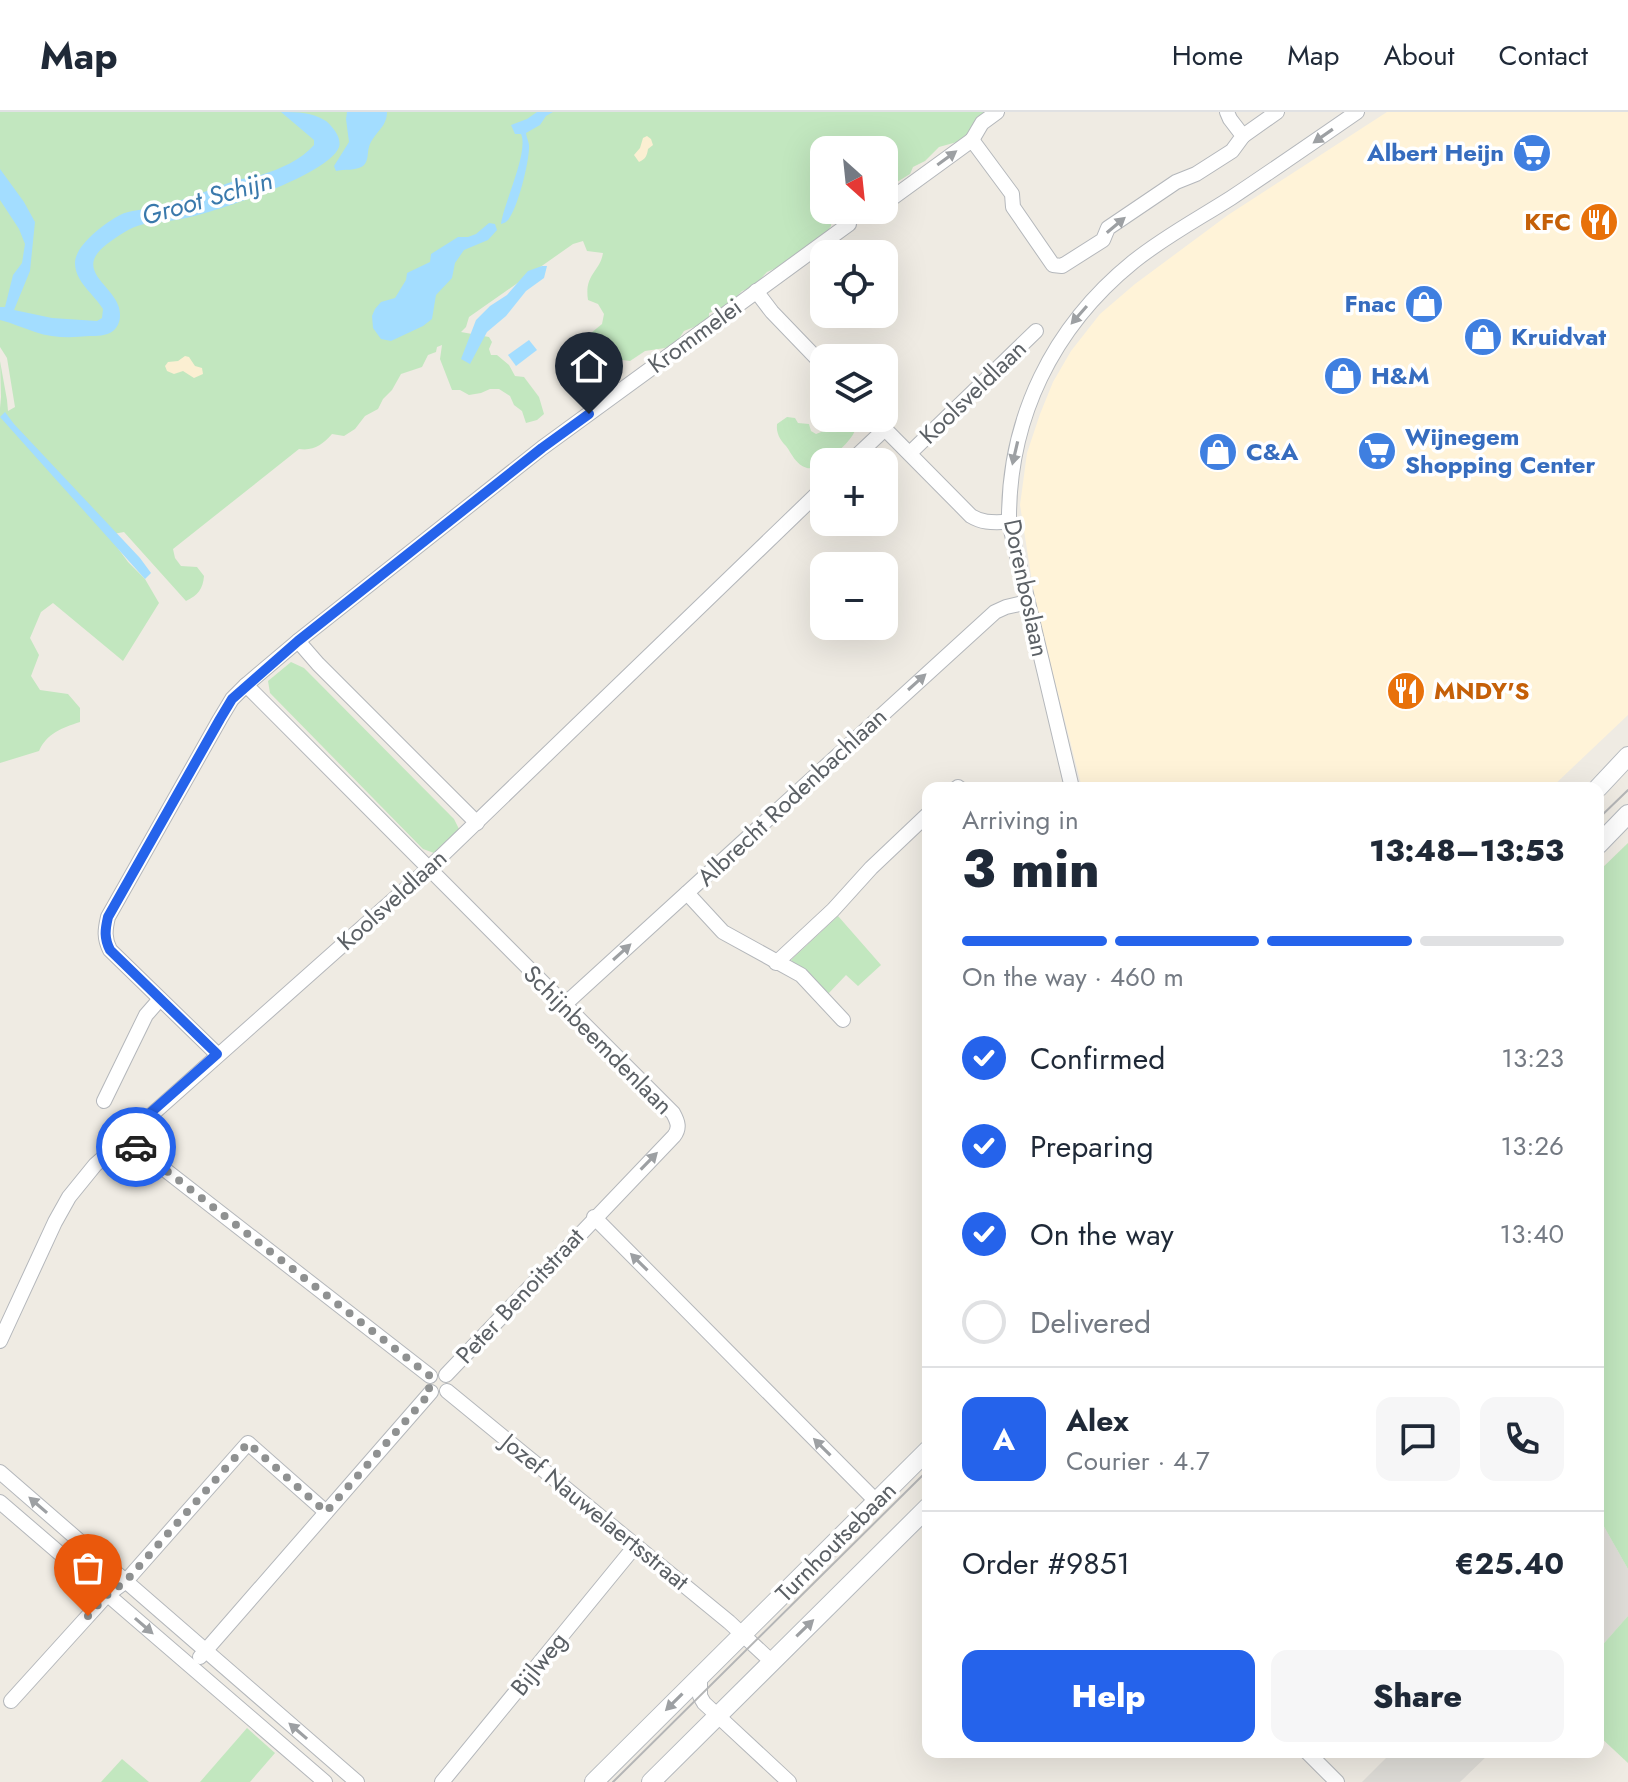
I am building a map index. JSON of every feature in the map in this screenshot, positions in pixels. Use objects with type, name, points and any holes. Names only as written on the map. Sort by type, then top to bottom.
[{"type":"main road","points":[[1604,782],[1628,756]]},
{"type":"main road","points":[[1604,839],[1628,814]]},
{"type":"main road","name":"Turnhoutsebaan","points":[[594,1782],[922,1456]]},
{"type":"main road","name":"Turnhoutsebaan","points":[[651,1782],[922,1513]]},
{"type":"street","points":[[898,194],[972,140],[982,123],[997,112]]},
{"type":"street","points":[[1227,112],[1243,136]]},
{"type":"street","points":[[972,140],[1012,194],[1013,207],[1045,255],[1053,265],[1062,266],[1103,240],[1108,228],[1176,182],[1196,174],[1232,151],[1243,136],[1277,112]]},
{"type":"street","name":"Dorenboslaan","points":[[1071,782],[1009,522],[1012,467],[1021,429],[1036,388],[1070,325],[1133,262],[1357,112]]},
{"type":"street","name":"Krommelei","points":[[217,1054],[110,950],[105,931],[108,917],[232,699],[298,641],[542,448],[849,224]]},
{"type":"street","points":[[756,291],[810,351]]},
{"type":"street","name":"Koolsveldlaan","points":[[910,453],[1036,331]]},
{"type":"street","name":"Koolsveldlaan","points":[[865,448],[882,432]]},
{"type":"street","points":[[888,432],[971,516],[990,523],[1009,522]]},
{"type":"street","name":"Koolsveldlaan","points":[[0,1341],[55,1222],[85,1175],[123,1137],[428,869],[810,501]]},
{"type":"street","name":"Albrecht Rodenbachlaan","points":[[564,1005],[995,612],[1028,602]]},
{"type":"street","points":[[298,641],[477,823]]},
{"type":"street","name":"Schijnbeemdenlaan","points":[[246,685],[673,1113],[678,1127],[674,1136],[594,1217]]},
{"type":"street","points":[[776,963],[922,820]]},
{"type":"street","points":[[687,893],[723,932],[801,975],[843,1020]]},
{"type":"street","points":[[104,1101],[146,1015],[160,999]]},
{"type":"street","points":[[123,1137],[430,1376]]},
{"type":"street","points":[[594,1217],[877,1502]]},
{"type":"street","name":"Peter Benoitstraat","points":[[446,1375],[594,1217]]},
{"type":"street","points":[[438,1372],[446,1375],[450,1382],[447,1391],[439,1394],[431,1392],[427,1384],[430,1376],[438,1372]]},
{"type":"street","name":"Jozef Nauwelaertsstraat","points":[[447,1391],[743,1634]]},
{"type":"street","points":[[191,1667],[431,1392]]},
{"type":"street","points":[[11,1701],[107,1595],[126,1581],[248,1443],[326,1512]]},
{"type":"street","points":[[0,1472],[357,1782]]},
{"type":"street","points":[[0,1502],[325,1782]]},
{"type":"street","name":"Bijlweg","points":[[442,1782],[636,1545]]},
{"type":"street","points":[[743,1634],[771,1661]]},
{"type":"street","points":[[700,1675],[700,1696],[704,1703],[789,1782]]},
{"type":"street","points":[[1313,1758],[1337,1782]]},
{"type":"shaded area","points":[[1387,112],[1628,112],[1628,715],[1557,782],[1080,782],[1036,607],[1020,505],[1027,453],[1053,382],[1071,351],[1100,314],[1228,215]]},
{"type":"shaded area","points":[[1604,1527],[1628,1569],[1628,1616],[1604,1643]]},
{"type":"shaded area","points":[[1386,1758],[1485,1758],[1460,1782],[1362,1782]]},
{"type":"green space","points":[[0,112],[990,112],[964,140],[939,147],[898,181],[898,136],[810,136],[810,224],[831,224],[826,233],[817,240],[810,240],[810,245],[787,263],[767,272],[729,305],[709,313],[709,321],[684,331],[676,343],[645,351],[630,361],[600,357],[594,353],[591,333],[602,324],[604,314],[598,304],[588,300],[587,291],[603,253],[587,251],[583,241],[573,244],[469,317],[461,332],[489,337],[492,342],[489,349],[491,355],[497,355],[509,365],[515,376],[524,377],[539,397],[544,414],[526,423],[522,411],[514,405],[510,396],[499,389],[469,395],[452,390],[440,359],[442,345],[437,347],[422,367],[401,374],[378,409],[365,416],[355,429],[344,436],[332,434],[313,448],[299,449],[173,549],[181,566],[197,567],[204,576],[199,591],[186,601],[124,532],[108,535],[145,579],[159,603],[123,661],[53,603],[41,612],[30,638],[39,655],[31,676],[40,690],[68,694],[80,708],[80,722],[51,735],[39,751],[0,763],[0,361],[8,411],[15,407],[7,358],[0,347]]},
{"type":"green space","points":[[787,417],[809,424],[810,432],[816,434],[854,432],[841,448],[810,448],[810,468],[807,468],[797,462],[779,436],[777,424]]},
{"type":"green space","points":[[291,662],[304,668],[454,819],[459,829],[434,853],[423,849],[270,693],[268,681]]},
{"type":"green space","points":[[1628,843],[1628,1569],[1604,1527],[1604,866]]},
{"type":"green space","points":[[838,916],[881,965],[858,986],[846,975],[828,994],[791,960]]},
{"type":"green space","points":[[1628,1616],[1628,1763],[1604,1741],[1604,1643]]},
{"type":"green space","points":[[247,1728],[275,1753],[250,1782],[200,1782]]},
{"type":"green space","points":[[122,1759],[149,1782],[101,1782]]},
{"type":"sand","points":[[647,136],[653,145],[639,162],[634,155]]},
{"type":"sand","points":[[185,356],[195,366],[202,368],[203,374],[194,378],[183,371],[174,374],[167,371],[165,366],[168,362]]},
{"type":"water","name":"Groot Schijn","points":[[281,112],[305,113],[326,121],[338,136],[339,147],[331,158],[315,169],[270,191],[181,219],[139,225],[107,244],[93,263],[95,272],[118,306],[120,316],[113,331],[98,336],[55,336],[0,320],[0,307],[5,307],[13,275],[22,263],[25,244],[0,200],[0,169],[35,222],[30,271],[14,310],[52,318],[97,321],[102,318],[103,309],[81,282],[76,270],[76,256],[85,242],[124,213],[177,202],[237,180],[268,173],[297,160],[314,145],[314,140]]},
{"type":"water","points":[[347,112],[387,112],[385,122],[368,149],[365,164],[357,169],[336,171],[334,166],[349,142]]},
{"type":"water","points":[[537,112],[553,112],[526,133],[529,152],[522,185],[511,216],[501,224],[522,153],[521,134],[515,134],[511,125]]},
{"type":"water","points":[[489,223],[495,224],[497,230],[488,240],[464,250],[455,263],[452,278],[436,295],[432,319],[391,341],[381,339],[373,328],[372,316],[381,302],[395,298],[407,273],[430,262],[431,254],[458,237],[476,234]]},
{"type":"water","points":[[547,266],[544,278],[526,291],[506,316],[487,332],[470,364],[461,359],[476,320],[507,295],[528,271]]},
{"type":"water","points":[[529,340],[537,350],[516,366],[508,355]]},
{"type":"water","points":[[5,412],[140,558],[151,573],[145,579],[0,417]]},
{"type":"tram line","points":[[1604,813],[1628,790]]},
{"type":"tram line","points":[[613,1782],[922,1476]]},
{"type":"way so far","points":[[88,1616],[107,1595],[126,1581],[248,1443],[326,1512],[431,1392],[427,1384],[430,1376],[136,1147]]},
{"type":"place","name":"Albert Heijn","points":[[1532,153]]},
{"type":"place","name":"KFC","points":[[1599,222]]},
{"type":"place","name":"Fnac","points":[[1424,304]]},
{"type":"place","name":"Kruidvat","points":[[1483,337]]},
{"type":"place","name":"H&M","points":[[1343,376]]},
{"type":"place","name":"Wijnegem Shopping Center","points":[[1377,451]]},
{"type":"place","name":"C&A","points":[[1218,452]]},
{"type":"place","name":"MNDY'S","points":[[1406,691]]},
{"type":"route","points":[[136,1147],[123,1137],[217,1054],[110,950],[105,931],[108,917],[232,699],[298,641],[589,414]]}]
